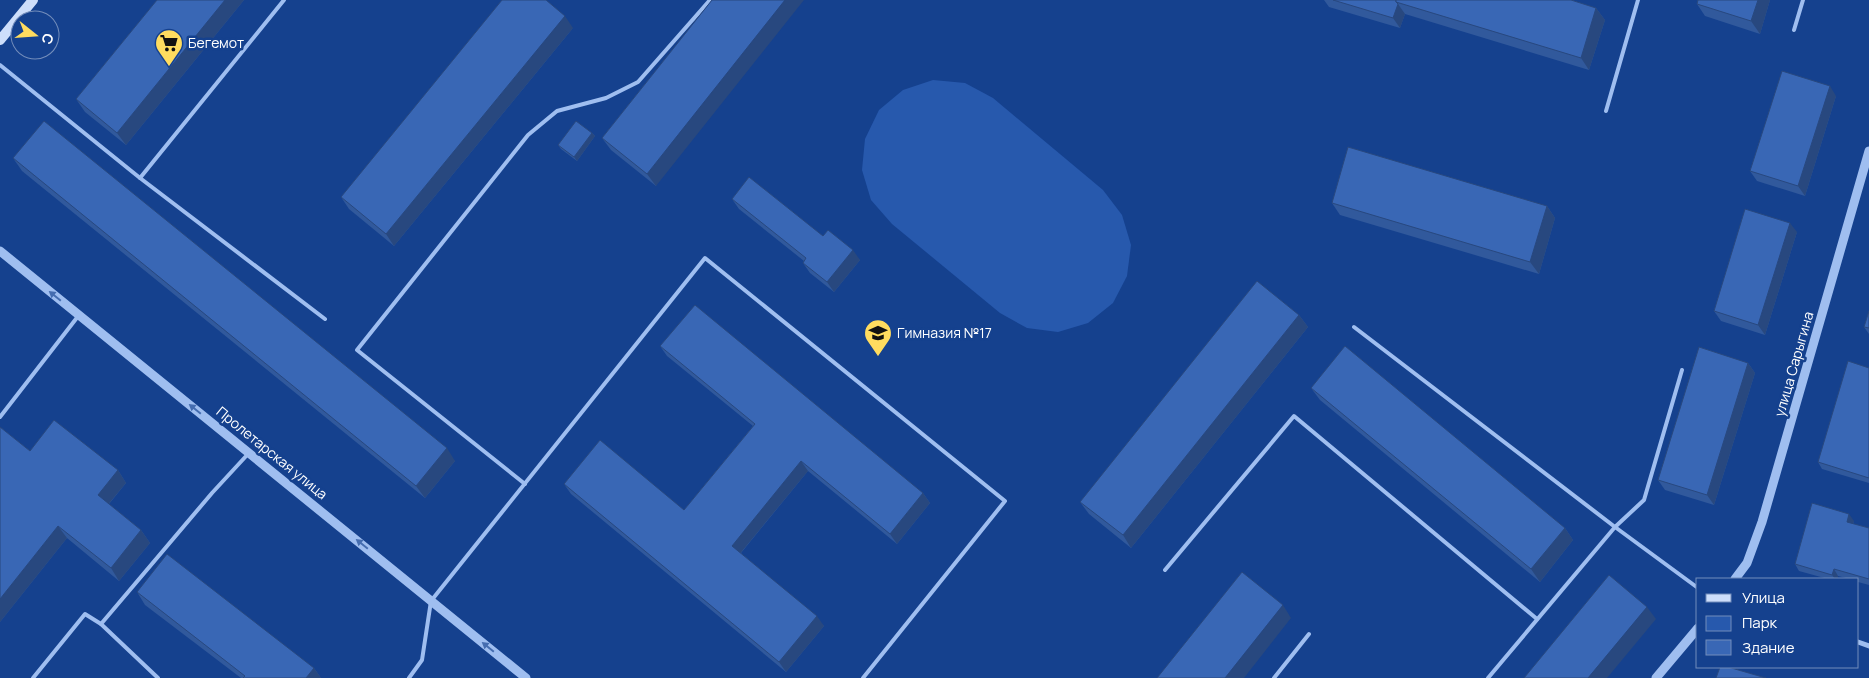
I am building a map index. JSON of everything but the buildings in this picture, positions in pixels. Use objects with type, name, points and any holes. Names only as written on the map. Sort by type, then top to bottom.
[{"type":"main road","points":[[0,40],[33,0]]},
{"type":"street","name":"улица Сарыгина","points":[[1736,578],[1747,563],[1762,522],[1869,152]]},
{"type":"street","name":"Пролетарская улица","points":[[0,251],[250,452],[526,678]]},
{"type":"street","points":[[1656,678],[1696,630]]},
{"type":"lane","points":[[140,178],[284,0]]},
{"type":"lane","points":[[525,484],[357,350],[528,135],[557,111],[606,98],[638,82],[710,0]]},
{"type":"lane","points":[[1606,112],[1638,0]]},
{"type":"lane","points":[[1794,30],[1803,0]]},
{"type":"lane","points":[[0,65],[140,178],[325,319]]},
{"type":"lane","points":[[409,678],[422,660],[431,601],[705,258],[1005,501],[862,678]]},
{"type":"lane","points":[[0,417],[79,315]]},
{"type":"lane","points":[[1354,327],[1615,527],[1696,587]]},
{"type":"lane","points":[[1488,678],[1615,527],[1644,500],[1682,370]]},
{"type":"lane","points":[[1166,570],[1294,416],[1537,618]]},
{"type":"lane","points":[[101,624],[212,493],[250,452]]},
{"type":"lane","points":[[33,678],[85,614],[101,624],[158,678]]},
{"type":"lane","points":[[1274,678],[1309,634]]},
{"type":"green space","points":[[933,80],[965,83],[993,98],[1103,190],[1122,215],[1131,245],[1127,276],[1113,303],[1088,323],[1058,332],[1027,328],[1000,313],[892,224],[871,200],[862,170],[865,139],[879,110],[903,90]]},
{"type":"place","name":"Бегемот","points":[[169,67]]},
{"type":"place","name":"Гимназия №17","points":[[878,357]]}]
